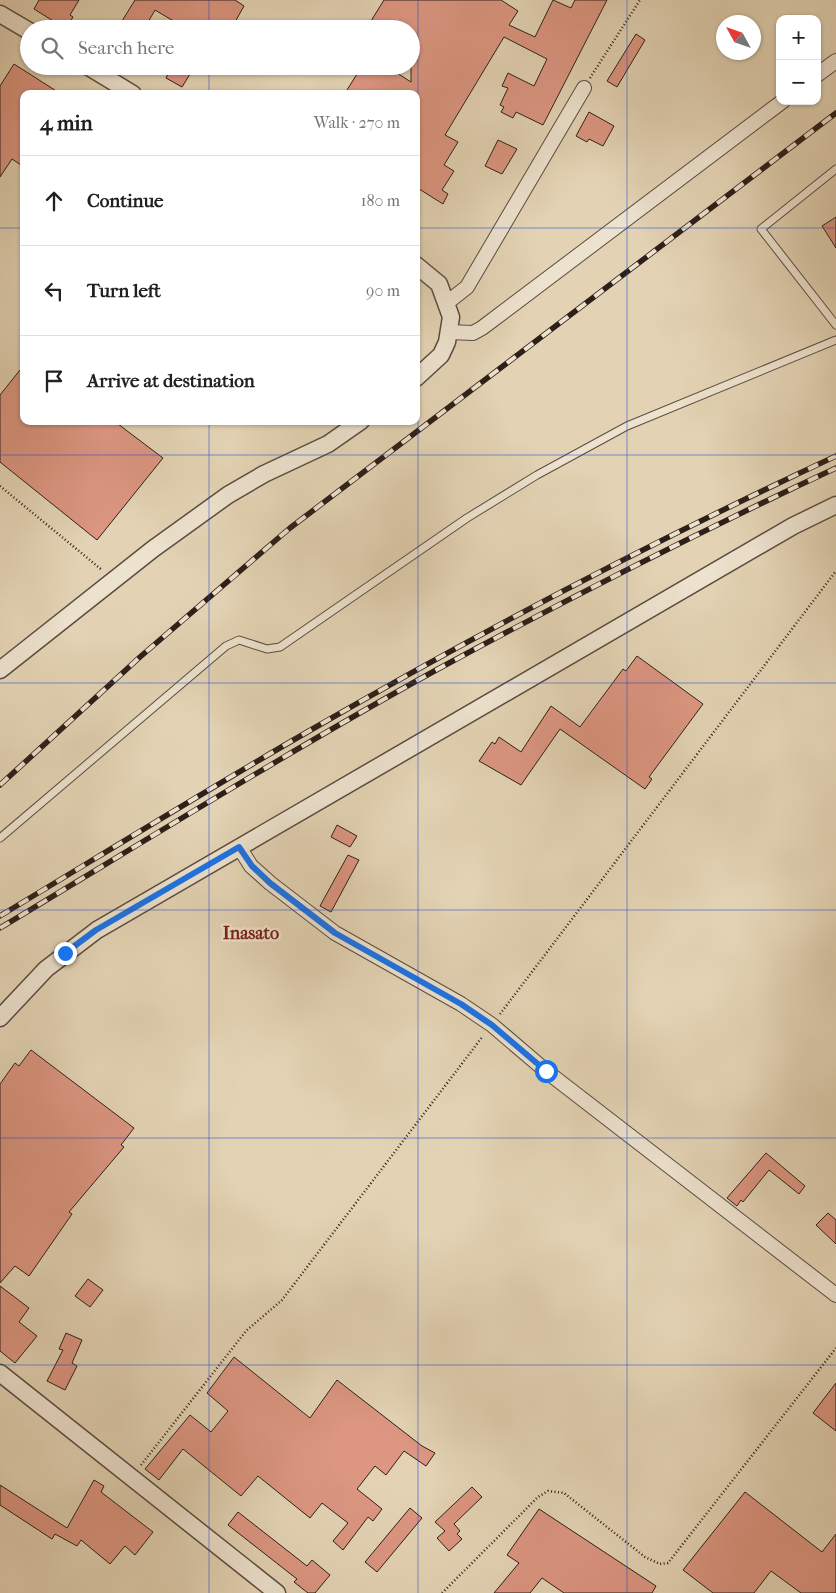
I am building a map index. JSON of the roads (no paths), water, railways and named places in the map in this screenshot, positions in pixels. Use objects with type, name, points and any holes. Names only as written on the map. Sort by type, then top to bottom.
[{"type":"street","points":[[0,14],[20,26]]},
{"type":"street","points":[[821,72],[836,61]]},
{"type":"street","points":[[102,75],[126,90]]},
{"type":"street","points":[[448,302],[467,287],[584,88]]},
{"type":"street","points":[[449,332],[474,333],[482,328],[777,105]]},
{"type":"street","points":[[420,268],[440,284],[448,302],[451,317],[449,332],[441,355],[420,374]]},
{"type":"street","points":[[0,670],[115,581],[153,549],[228,495],[264,474],[328,444],[355,425]]},
{"type":"street","points":[[0,1018],[28,986],[80,941],[793,526],[836,505]]},
{"type":"street","points":[[239,847],[252,866],[270,883],[335,933],[461,1004],[492,1025],[546,1071],[836,1295]]},
{"type":"street","points":[[0,1373],[277,1593]]},
{"type":"lane","points":[[836,169],[761,229],[836,325]]},
{"type":"lane","points":[[0,838],[226,646],[238,640],[267,649],[280,647],[467,518],[537,475],[627,426],[836,340]]},
{"type":"railway","points":[[0,785],[140,657],[290,528],[836,113]]},
{"type":"railway","points":[[0,916],[270,754],[438,658],[635,554],[836,456]]},
{"type":"railway","points":[[0,928],[272,764],[438,669],[536,616],[735,516],[836,468]]},
{"type":"district","name":"Inasato","points":[[251,933]]}]
